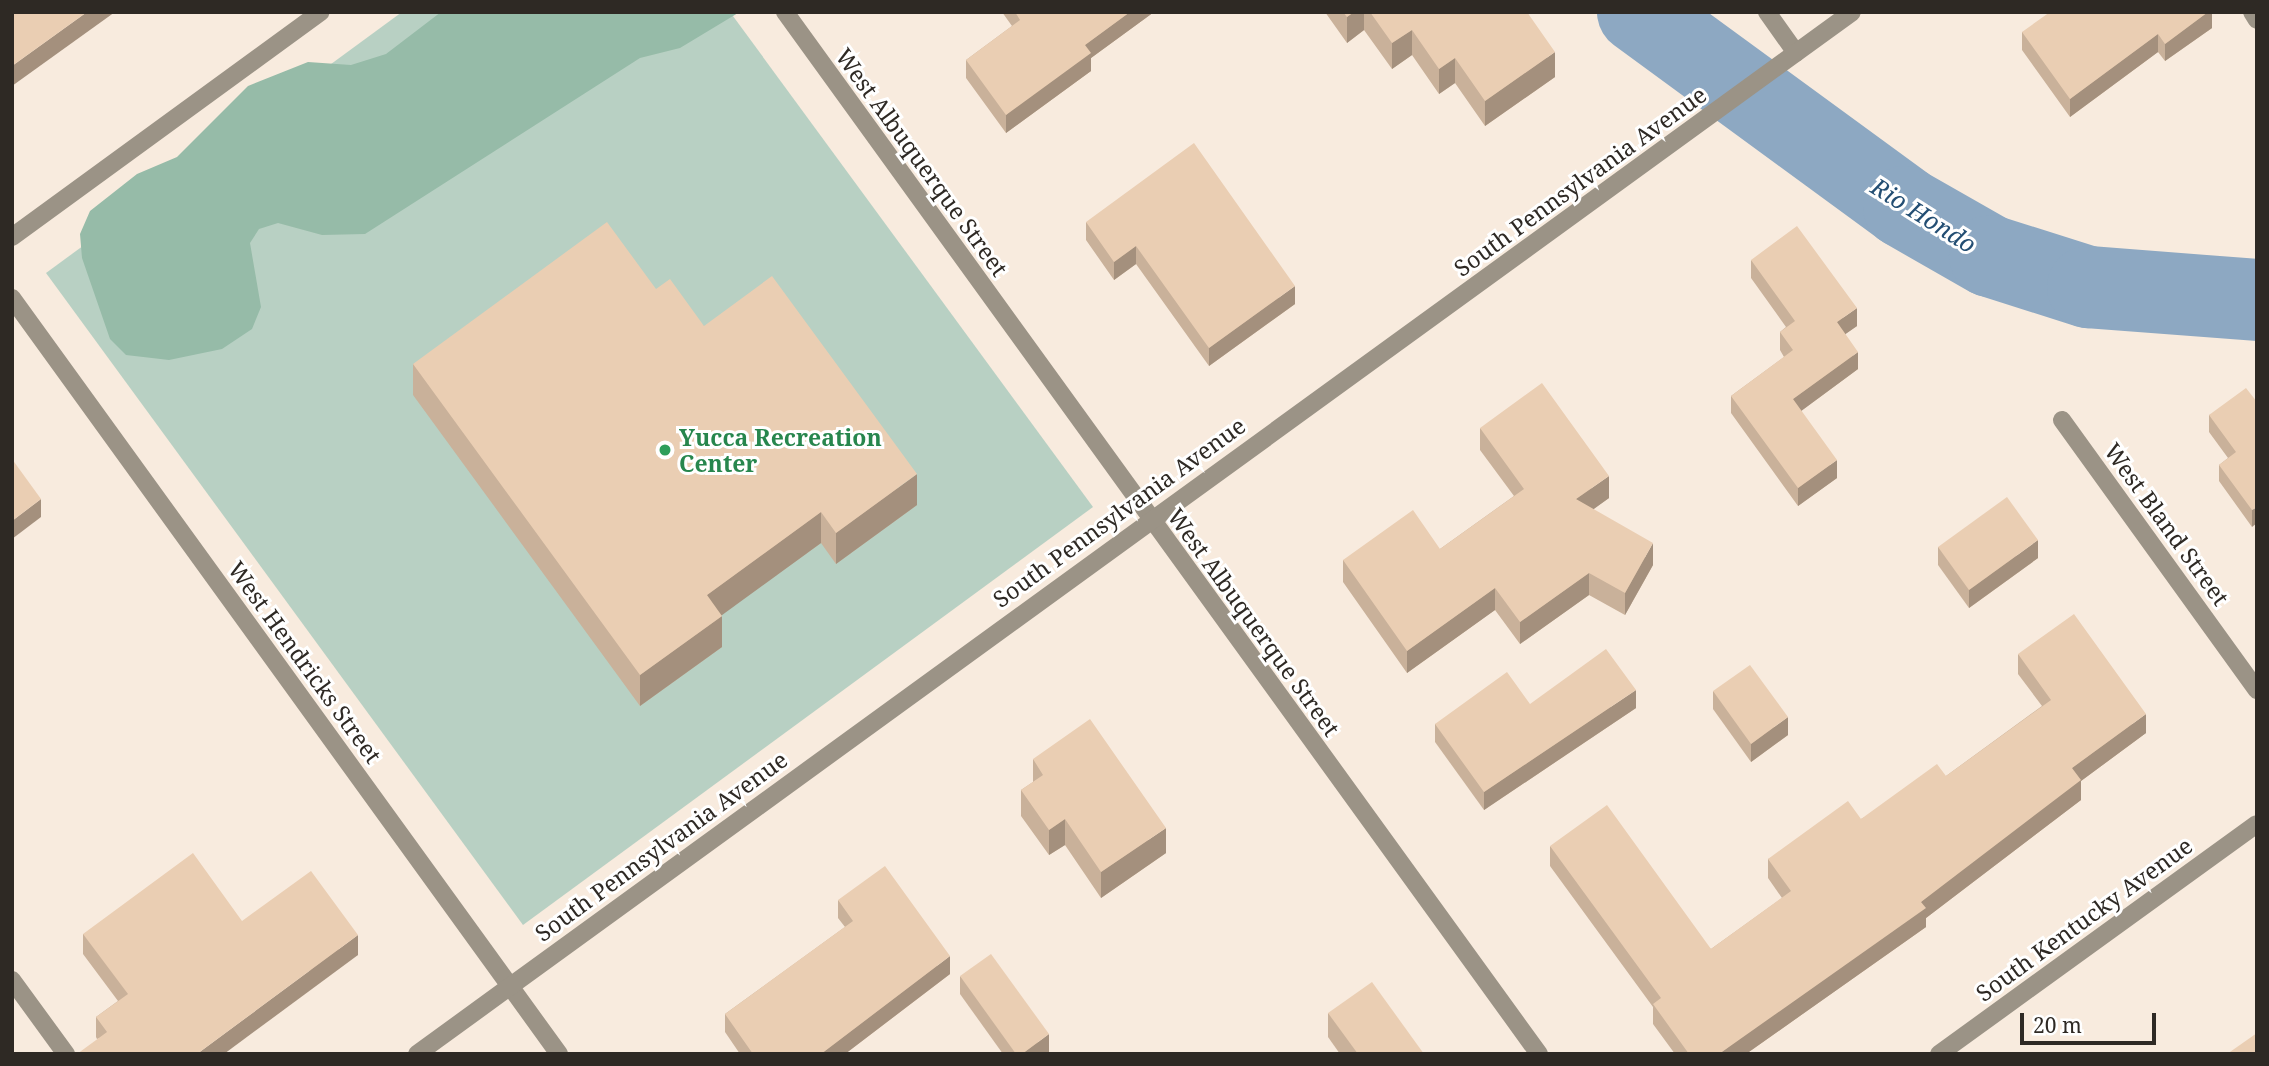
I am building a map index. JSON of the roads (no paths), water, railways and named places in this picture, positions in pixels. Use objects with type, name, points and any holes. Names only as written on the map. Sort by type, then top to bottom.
[{"type":"street","points":[[12,237],[321,12]]},
{"type":"street","name":"West Albuquerque Street","points":[[785,12],[1150,520],[1539,1054]]},
{"type":"street","points":[[1767,12],[1796,53]]},
{"type":"street","name":"South Pennsylvania Avenue","points":[[417,1054],[1150,520],[1719,112],[1852,12]]},
{"type":"street","points":[[2252,12],[2257,20]]},
{"type":"street","name":"West Hendricks Street","points":[[12,298],[559,1054]]},
{"type":"street","name":"West Bland Street","points":[[2063,420],[2257,690]]},
{"type":"street","name":"South Kentucky Avenue","points":[[1939,1054],[2257,824]]},
{"type":"street","points":[[12,980],[66,1054]]},
{"type":"waterway","name":"Rio Hondo","points":[[1638,12],[1904,207],[1990,256],[2088,287],[2257,300]]},
{"type":"place","name":"Yucca Recreation Center","points":[[665,450]]}]
